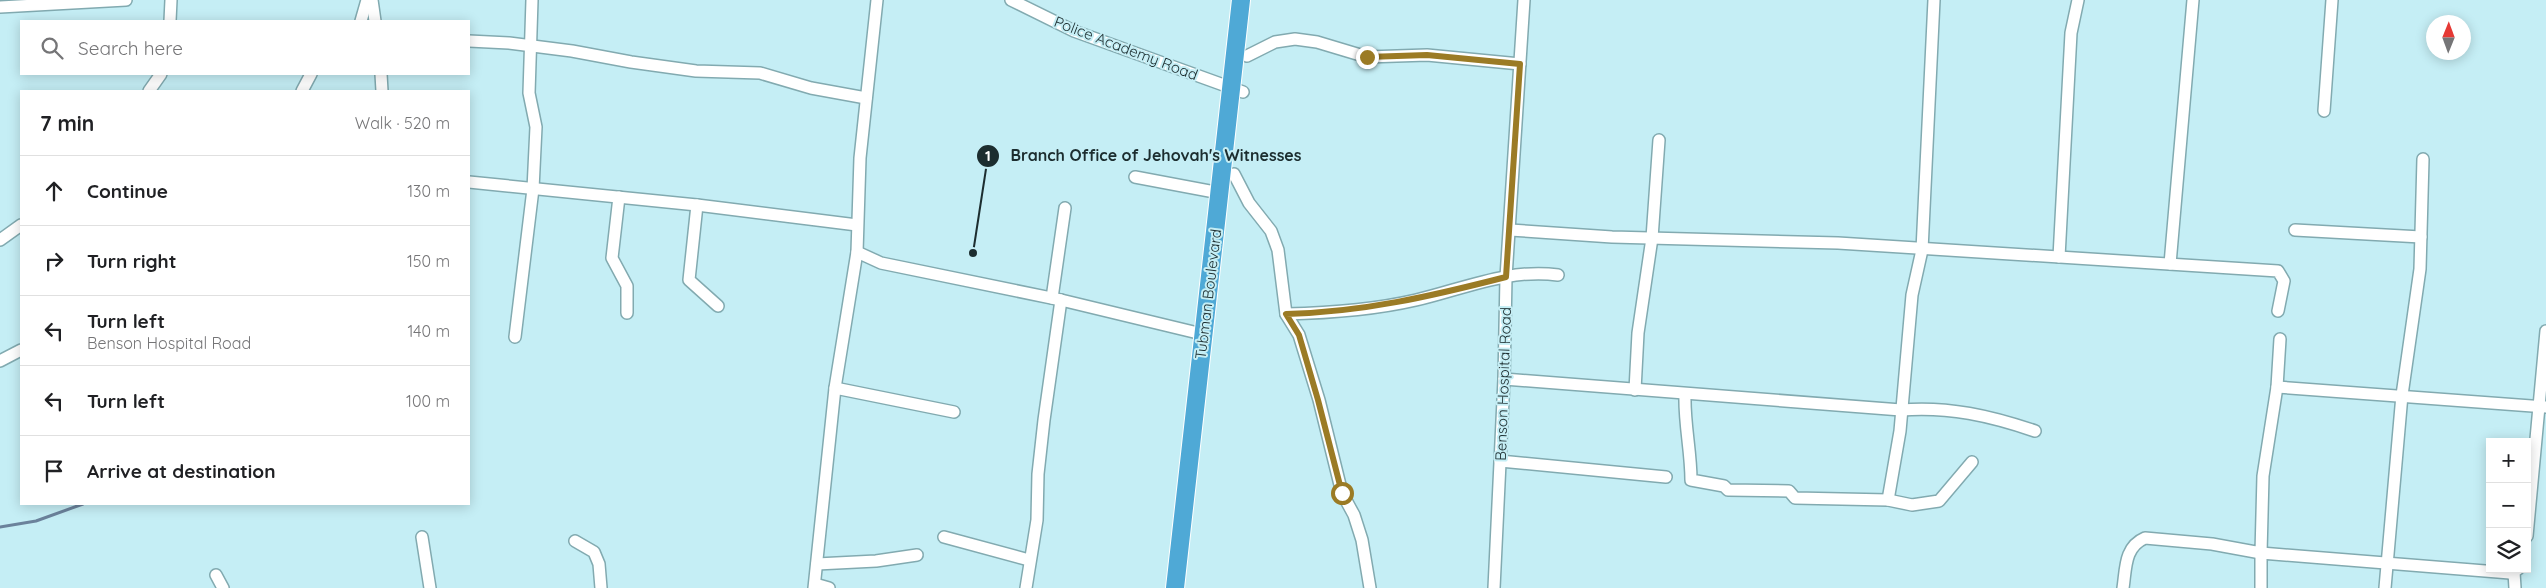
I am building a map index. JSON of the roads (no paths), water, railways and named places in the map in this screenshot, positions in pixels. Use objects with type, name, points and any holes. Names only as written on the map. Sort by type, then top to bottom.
[{"type":"highway","name":"Tubman Boulevard","points":[[1187,588],[1234,174],[1241,0]]},
{"type":"highway","name":"Tubman Boulevard","points":[[1175,588],[1202,334],[1220,193],[1238,90],[1247,56],[1253,0]]},
{"type":"street","points":[[0,7],[126,0]]},
{"type":"street","points":[[170,20],[171,0]]},
{"type":"street","points":[[362,20],[367,0]]},
{"type":"street","points":[[372,0],[375,20]]},
{"type":"street","points":[[515,337],[532,189],[536,127],[529,93],[532,47],[532,0]]},
{"type":"street","points":[[829,588],[815,586],[835,388],[857,252],[856,225],[866,98],[877,0]]},
{"type":"street","name":"Police Academy Road","points":[[1011,0],[1074,31],[1238,90]]},
{"type":"street","name":"Benson Hospital Road","points":[[1494,588],[1504,379],[1506,277],[1524,0]]},
{"type":"street","points":[[1888,500],[1902,410],[1912,295],[1922,250],[1934,0]]},
{"type":"street","points":[[2059,258],[2071,33],[2078,0]]},
{"type":"street","points":[[2170,264],[2193,0]]},
{"type":"street","points":[[2324,111],[2332,0]]},
{"type":"street","points":[[1247,56],[1275,42],[1295,39],[1317,42],[1367,57],[1427,55],[1520,64]]},
{"type":"street","points":[[470,41],[509,43],[572,51],[696,71],[760,73],[811,88],[866,98]]},
{"type":"street","points":[[150,90],[160,75]]},
{"type":"street","points":[[302,90],[310,75]]},
{"type":"street","points":[[381,75],[382,90]]},
{"type":"street","points":[[1634,390],[1638,333],[1652,238],[1659,140]]},
{"type":"street","points":[[2385,588],[2402,395],[2420,268],[2423,159]]},
{"type":"street","points":[[1234,174],[1249,203],[1271,231],[1278,250],[1286,314],[1299,335],[1342,493],[1354,515],[1362,540],[1370,588]]},
{"type":"street","points":[[1136,177],[1220,193]]},
{"type":"street","points":[[470,182],[697,205],[856,225]]},
{"type":"street","points":[[619,197],[612,258],[627,286],[627,313]]},
{"type":"street","points":[[697,205],[689,280],[718,306]]},
{"type":"street","points":[[1026,588],[1029,560],[1037,520],[1044,420],[1065,208]]},
{"type":"street","points":[[0,240],[20,226]]},
{"type":"street","points":[[1510,230],[1652,238],[1838,243],[1922,250],[1985,251],[2059,258],[2278,271],[2284,281],[2278,311]]},
{"type":"street","points":[[2295,230],[2421,237]]},
{"type":"street","points":[[857,252],[881,262],[1056,299],[1202,334]]},
{"type":"street","points":[[1286,314],[1355,310],[1406,302],[1531,272],[1558,275]]},
{"type":"street","points":[[2528,528],[2543,407],[2546,331]]},
{"type":"street","points":[[2261,588],[2263,476],[2277,387],[2280,339]]},
{"type":"street","points":[[0,361],[20,351]]},
{"type":"street","points":[[1504,379],[1902,410],[1923,408],[1965,412],[1994,417],[2035,431]]},
{"type":"street","points":[[2277,387],[2543,407]]},
{"type":"street","points":[[835,388],[954,412]]},
{"type":"street","points":[[1685,394],[1684,417],[1690,447],[1691,480],[1724,486],[1728,490],[1789,491],[1795,498],[1888,500],[1912,505],[1939,501],[1972,462]]},
{"type":"street","points":[[1500,462],[1666,477]]},
{"type":"street","points":[[422,537],[430,588]]},
{"type":"street","points":[[944,537],[1029,560]]},
{"type":"street","points":[[2123,588],[2128,553],[2136,542],[2145,538],[2212,544],[2261,553],[2486,569]]},
{"type":"street","points":[[575,541],[594,552],[598,564],[601,588]]},
{"type":"street","points":[[817,564],[876,561],[917,555]]},
{"type":"street","points":[[2514,573],[2514,588]]},
{"type":"street","points":[[216,575],[223,588]]},
{"type":"waterway","points":[[0,527],[36,521],[80,505]]},
{"type":"place","name":"Branch Office of Jehovah's Witnesses","points":[[973,253]]}]
